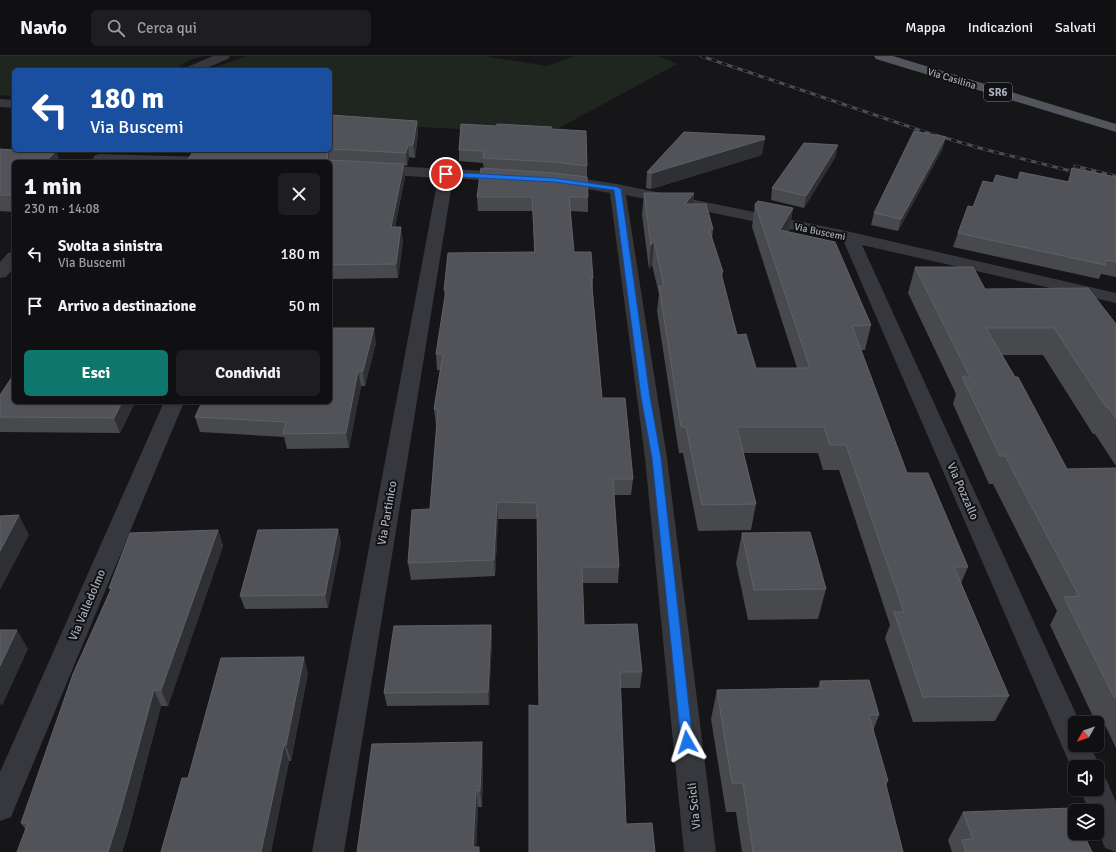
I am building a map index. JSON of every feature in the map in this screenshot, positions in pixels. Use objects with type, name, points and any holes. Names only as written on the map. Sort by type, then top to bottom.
[{"type":"main road","name":"Via Casilina","points":[[880,56],[1116,128]]},
{"type":"street","points":[[196,68],[224,56]]},
{"type":"street","points":[[0,104],[12,104]]},
{"type":"street","points":[[101,157],[181,160]]},
{"type":"street","points":[[332,167],[523,178]]},
{"type":"street","name":"Via Partinico","points":[[328,852],[446,174]]},
{"type":"street","name":"Via Buscemi","points":[[546,180],[617,189],[850,237],[1115,298]]},
{"type":"street","name":"Via Scicli","points":[[617,189],[656,458],[700,852]]},
{"type":"street","name":"Via Pozzallo","points":[[850,237],[1068,729]]},
{"type":"street","points":[[0,273],[12,259]]},
{"type":"street","name":"Via Valledolmo","points":[[0,807],[173,404]]},
{"type":"street","points":[[1098,796],[1116,837]]},
{"type":"shaded area","points":[[0,56],[204,56],[190,60],[177,68],[12,68],[12,96],[0,95]]},
{"type":"shaded area","points":[[246,56],[484,56],[547,66],[574,56],[658,56],[677,64],[548,134],[332,122],[332,68],[213,68]]},
{"type":"building","points":[[332,115],[417,121],[413,145],[408,145],[406,153],[332,149]]},
{"type":"building","points":[[461,124],[552,127],[551,129],[586,131],[587,166],[554,162],[483,158],[484,151],[459,150]]},
{"type":"building","points":[[914,131],[946,137],[901,219],[874,213]]},
{"type":"building","points":[[684,132],[764,136],[765,139],[652,173],[647,172]]},
{"type":"building","points":[[804,143],[838,145],[806,196],[772,188]]},
{"type":"building","points":[[0,149],[12,150],[12,152],[55,152],[47,160],[12,160],[12,195],[0,195]]},
{"type":"building","points":[[193,152],[327,152],[328,160],[187,160]]},
{"type":"building","points":[[332,160],[404,164],[391,227],[401,227],[396,264],[332,265]]},
{"type":"building","points":[[481,168],[587,177],[588,197],[569,197],[574,252],[591,252],[593,278],[591,278],[602,398],[625,398],[633,479],[613,479],[619,567],[582,567],[584,625],[637,624],[642,672],[620,672],[626,824],[652,823],[655,852],[529,852],[529,705],[539,706],[537,503],[497,502],[494,560],[408,563],[412,510],[430,509],[438,409],[434,409],[443,354],[436,354],[446,290],[444,290],[448,253],[535,252],[532,197],[477,197]]},
{"type":"building","points":[[1072,168],[1116,177],[1116,262],[1106,260],[1105,265],[958,233],[968,206],[973,207],[983,181],[993,183],[996,175],[1018,180],[1020,172],[1069,182]]},
{"type":"building","points":[[644,193],[694,193],[685,204],[706,204],[713,229],[709,229],[723,272],[721,273],[737,335],[746,334],[756,368],[810,368],[755,204],[758,201],[793,208],[780,230],[835,242],[871,325],[852,326],[907,473],[928,473],[968,567],[954,567],[1009,696],[923,697],[894,612],[904,612],[846,445],[830,445],[824,427],[737,427],[756,504],[702,505],[686,427],[681,427],[659,286],[664,286],[654,241],[651,245]]},
{"type":"building","points":[[915,267],[973,267],[985,289],[1088,288],[1116,324],[1116,418],[1108,407],[1106,407],[1054,328],[986,328],[1015,377],[1018,377],[1067,469],[1116,468],[1116,697],[1114,697],[1064,597],[1079,596],[1005,456],[1000,456],[962,377],[970,377]]},
{"type":"building","points":[[332,328],[374,328],[363,371],[358,371],[346,433],[283,434],[286,422],[195,417],[201,404],[332,404]]},
{"type":"building","points":[[12,377],[12,404],[121,404],[114,418],[0,417],[0,395]]},
{"type":"building","points":[[19,515],[0,551],[0,516]]},
{"type":"building","points":[[338,529],[325,595],[240,596],[258,530]]},
{"type":"building","points":[[218,530],[161,690],[154,690],[108,852],[17,852],[28,823],[21,823],[73,674],[112,587],[109,588],[130,533]]},
{"type":"building","points":[[810,532],[826,589],[754,590],[742,533]]},
{"type":"building","points":[[491,625],[488,692],[384,693],[394,626]]},
{"type":"building","points":[[0,630],[17,630],[0,666]]},
{"type":"building","points":[[304,657],[286,745],[284,745],[261,852],[161,852],[182,778],[188,778],[221,658]]},
{"type":"building","points":[[869,680],[879,715],[869,715],[888,781],[885,781],[903,852],[753,852],[743,783],[732,783],[717,690],[822,688],[820,681]]},
{"type":"building","points":[[482,742],[480,791],[476,790],[473,847],[479,847],[479,852],[357,852],[372,744]]},
{"type":"building","points":[[1068,808],[1068,840],[1086,840],[1092,852],[966,852],[962,840],[973,839],[963,812]]},
{"type":"railway","points":[[701,56],[925,132],[983,149],[1083,174]]},
{"type":"railway","points":[[1075,166],[1116,176]]},
{"type":"route","points":[[446,174],[554,180],[617,189],[656,458],[687,742]]}]
